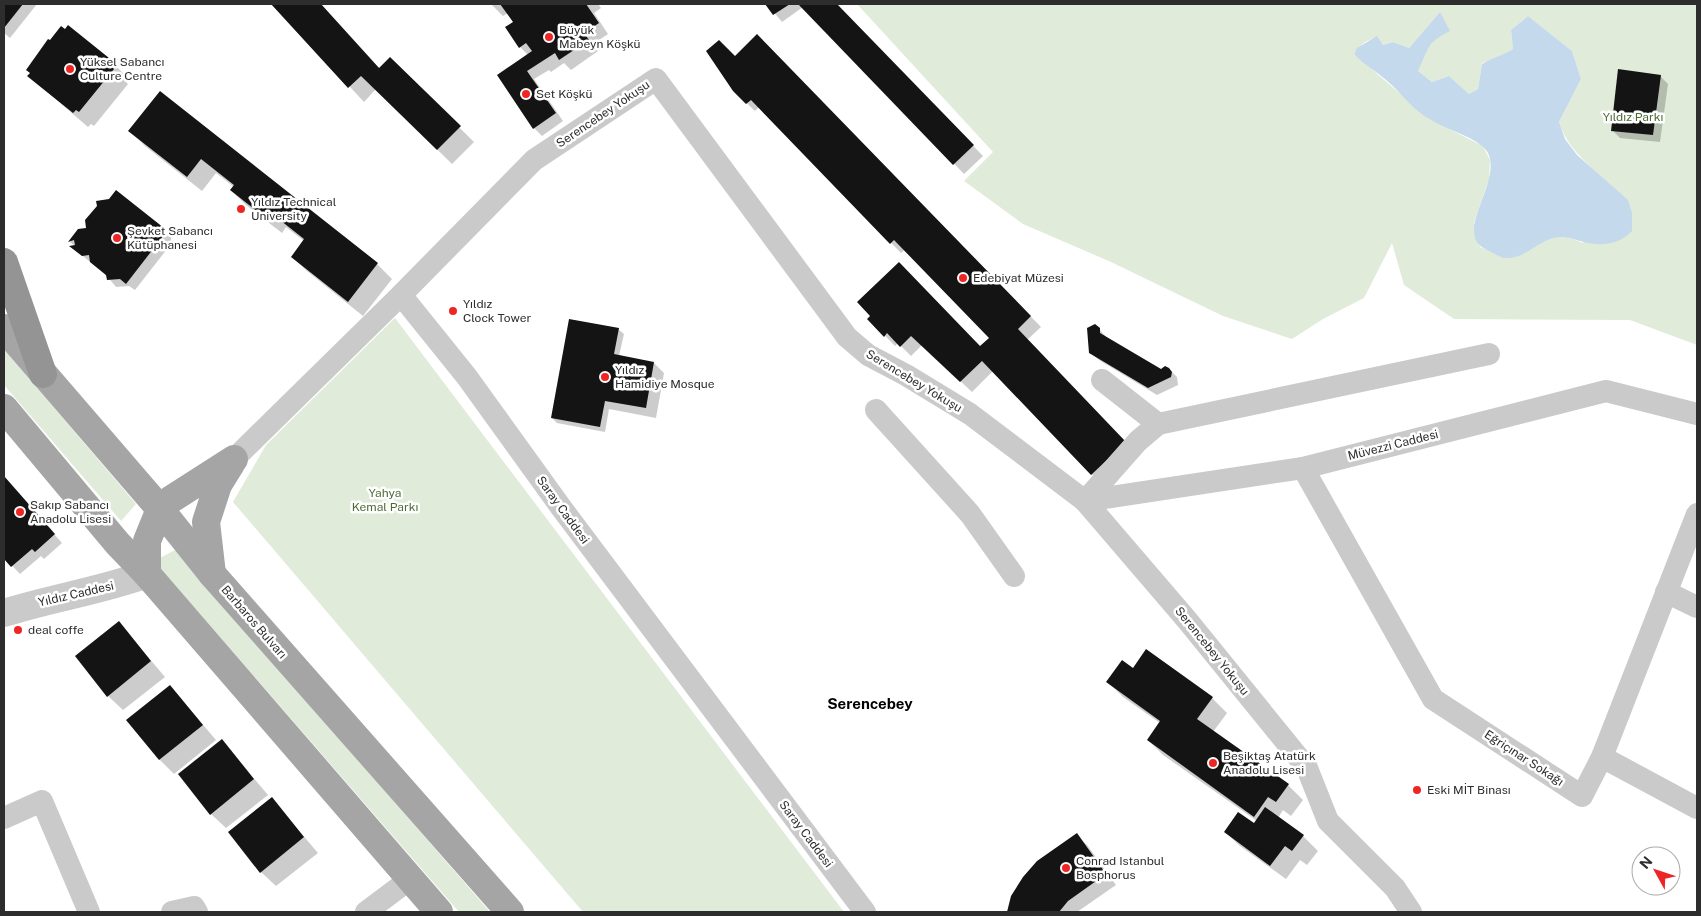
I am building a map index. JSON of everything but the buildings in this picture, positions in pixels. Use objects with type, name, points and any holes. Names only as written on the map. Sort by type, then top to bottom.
[{"type":"highway","points":[[4,262],[43,374]]},
{"type":"main road","name":"Barbaros Bulvarı","points":[[4,328],[160,509],[212,574],[510,912]]},
{"type":"main road","points":[[4,408],[118,544],[147,574],[439,912]]},
{"type":"main road","points":[[147,574],[147,541],[160,509],[170,500],[234,459]]},
{"type":"main road","points":[[212,574],[206,522],[218,484],[234,459]]},
{"type":"street","name":"Serencebey Yokuşu","points":[[402,295],[534,160],[656,79],[847,337],[868,355],[906,375],[970,414],[1085,501],[1187,620],[1307,768],[1328,821],[1394,888],[1411,912]]},
{"type":"street","points":[[234,459],[402,295]]},
{"type":"street","name":"Saray Caddesi","points":[[402,295],[467,377],[560,506],[865,912]]},
{"type":"street","points":[[1085,501],[1138,441],[1158,424],[1489,354]]},
{"type":"street","points":[[1102,380],[1158,424]]},
{"type":"street","name":"Müvezzi Caddesi","points":[[1085,501],[1303,468],[1606,391],[1697,414]]},
{"type":"street","points":[[876,410],[970,514],[1014,576]]},
{"type":"street","name":"Eğriçınar Sokağı","points":[[1303,468],[1433,699],[1582,796],[1602,757],[1666,592],[1695,525]]},
{"type":"street","name":"Yıldız Caddesi","points":[[4,613],[74,594],[111,587],[147,574]]},
{"type":"street","points":[[1666,592],[1697,607]]},
{"type":"street","points":[[1602,757],[1697,808]]},
{"type":"street","points":[[4,818],[42,802],[89,912]]},
{"type":"street","points":[[366,912],[410,879]]},
{"type":"street","points":[[172,912],[194,907],[197,912]]},
{"type":"green space","name":"Yıldız Parkı","points":[[857,4],[1697,4],[1697,345],[1630,320],[1454,319],[1404,285],[1392,243],[1364,298],[1323,319],[1292,339],[1223,316],[1111,262],[1023,224],[964,181],[993,152]],"holes":[[[1440,12],[1436,38],[1425,51],[1418,71],[1432,82],[1449,76],[1469,94],[1478,89],[1482,63],[1503,56],[1513,49],[1511,30],[1528,16],[1572,51],[1581,79],[1559,122],[1571,146],[1602,178],[1583,243],[1565,236],[1554,237],[1506,258],[1480,247],[1474,222],[1489,179],[1490,160],[1483,146],[1431,120],[1354,54],[1364,43],[1377,37],[1383,45],[1393,42],[1409,48]]]},
{"type":"green space","name":"Yahya Kemal Parkı","points":[[395,318],[844,912],[583,912],[233,502],[266,445]]},
{"type":"green space","points":[[4,349],[136,504],[121,521],[4,385]]},
{"type":"green space","points":[[175,550],[490,912],[459,912],[154,561]]},
{"type":"water","points":[[1440,12],[1450,31],[1432,43],[1418,71],[1432,82],[1449,76],[1469,94],[1478,89],[1482,64],[1513,49],[1511,30],[1528,16],[1572,51],[1581,79],[1559,122],[1565,139],[1577,155],[1628,200],[1632,213],[1632,231],[1626,237],[1604,244],[1589,243],[1563,237],[1554,238],[1523,254],[1506,258],[1479,245],[1474,228],[1490,174],[1491,163],[1488,154],[1476,142],[1424,116],[1386,80],[1354,54],[1357,48],[1377,36],[1383,45],[1393,42],[1409,48]]},
{"type":"place","name":"Büyük Mabeyn Köşkü","points":[[549,37]]},
{"type":"place","name":"Yüksel Sabancı Culture Centre","points":[[70,69]]},
{"type":"place","name":"Set Köşkü","points":[[526,94]]},
{"type":"place","name":"Yıldız Technical University","points":[[241,209]]},
{"type":"place","name":"Şevket Sabancı Kütüphanesi","points":[[117,238]]},
{"type":"place","name":"Edebiyat Müzesi","points":[[963,278]]},
{"type":"place","name":"Yıldız Clock Tower","points":[[453,311]]},
{"type":"place","name":"Yıldız Hamidiye Mosque","points":[[605,377]]},
{"type":"place","name":"Sakıp Sabancı Anadolu Lisesi","points":[[20,512]]},
{"type":"place","name":"deal coffe","points":[[18,630]]},
{"type":"place","name":"Beşiktaş Atatürk Anadolu Lisesi","points":[[1213,763]]},
{"type":"place","name":"Eski MİT Binası","points":[[1417,790]]},
{"type":"place","name":"Conrad Istanbul Bosphorus","points":[[1066,868]]},
{"type":"district","name":"Serencebey","points":[[870,703]]}]
